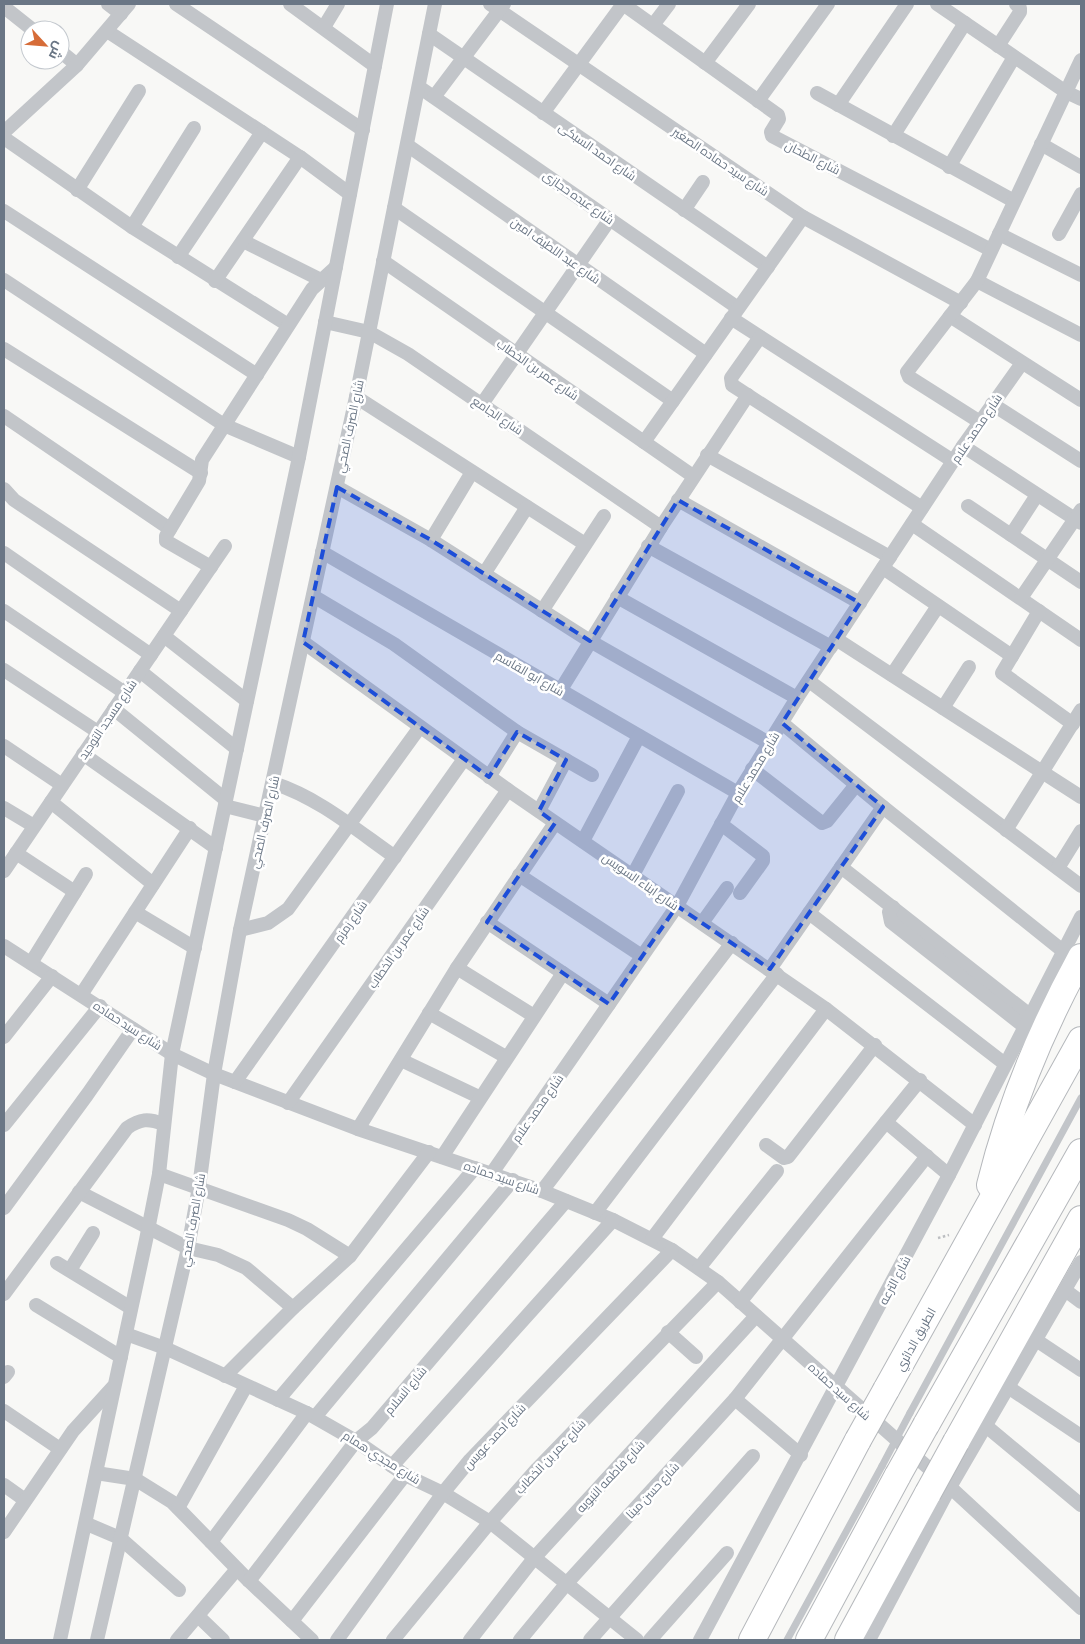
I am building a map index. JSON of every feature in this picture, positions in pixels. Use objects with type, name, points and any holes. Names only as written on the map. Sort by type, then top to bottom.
[{"type":"highway","points":[[980,1223],[997,1157],[1018,1091],[1045,1027],[1072,954]]},
{"type":"highway","name":"الطريق الدائري","points":[[752,1640],[858,1440],[1081,1040]]},
{"type":"highway","points":[[809,1640],[890,1470],[918,1419],[1081,1152]]},
{"type":"highway","points":[[848,1640],[939,1490],[956,1442],[1081,1219]]},
{"type":"street","points":[[4,132],[77,65],[125,9],[108,4]]},
{"type":"street","points":[[176,4],[362,130]]},
{"type":"street","points":[[290,4],[375,66]]},
{"type":"street","points":[[324,27],[338,4]]},
{"type":"street","points":[[60,1640],[87,1524],[96,1473],[148,1229],[158,1174],[172,1054],[299,457],[387,4]]},
{"type":"street","name":"شارع الصرف الصحي","points":[[97,1640],[188,1248],[199,1187],[214,1074],[240,930],[356,397],[435,4]]},
{"type":"street","points":[[544,113],[623,4]]},
{"type":"street","name":"شارع الطحان","points":[[623,4],[779,117],[771,132],[772,136],[991,250]]},
{"type":"street","points":[[653,25],[669,4]]},
{"type":"street","points":[[705,63],[749,4]]},
{"type":"street","points":[[758,101],[828,4]]},
{"type":"street","points":[[838,105],[907,4]]},
{"type":"street","points":[[998,46],[1020,12],[1020,8],[1016,4]]},
{"type":"street","points":[[942,5],[1014,57],[1081,100]]},
{"type":"street","points":[[434,97],[498,6]]},
{"type":"street","name":"شارع سيد حماده الصغير","points":[[498,6],[579,64],[803,217],[961,303]]},
{"type":"street","points":[[4,7],[20,20]]},
{"type":"street","points":[[893,136],[965,23]]},
{"type":"street","points":[[106,31],[300,157],[350,194]]},
{"type":"street","name":"شارع احمد السبكى","points":[[429,34],[768,267]]},
{"type":"street","points":[[949,167],[1014,57]]},
{"type":"street","points":[[70,59],[77,65]]},
{"type":"street","points":[[980,422],[907,374],[977,281],[1081,60]]},
{"type":"street","name":"شارع عبده حجازى","points":[[418,87],[610,219],[735,313],[760,337],[954,461]]},
{"type":"street","points":[[77,190],[139,91]]},
{"type":"street","points":[[817,94],[1014,201]]},
{"type":"street","points":[[132,227],[194,128]]},
{"type":"street","points":[[178,257],[262,132]]},
{"type":"street","points":[[4,138],[132,227],[288,325]]},
{"type":"street","points":[[1041,144],[1081,167]]},
{"type":"street","name":"شارع عبد اللطيف امين","points":[[407,146],[706,354]]},
{"type":"street","points":[[216,281],[300,157]]},
{"type":"street","points":[[684,210],[702,182]]},
{"type":"street","points":[[1059,234],[1081,194]]},
{"type":"street","points":[[394,208],[673,401]]},
{"type":"street","points":[[4,211],[257,375]]},
{"type":"street","points":[[644,442],[803,217]]},
{"type":"street","points":[[482,404],[610,219]]},
{"type":"street","points":[[999,234],[1081,275]]},
{"type":"street","points":[[243,241],[320,280]]},
{"type":"street","name":"شارع عمر بن الخطاب","points":[[383,261],[693,476]]},
{"type":"street","points":[[211,567],[166,541],[166,536],[197,485],[201,473],[202,460],[312,289],[320,280],[332,273],[336,267]]},
{"type":"street","points":[[4,280],[224,426],[299,457]]},
{"type":"street","points":[[977,281],[1081,335]]},
{"type":"street","points":[[950,316],[1081,400]]},
{"type":"street","name":"شارع الجامع","points":[[325,322],[369,332],[414,358],[661,527]]},
{"type":"street","points":[[760,337],[731,380],[732,385],[922,508]]},
{"type":"street","points":[[4,349],[201,473]]},
{"type":"street","name":"شارع محمد علام","points":[[492,1174],[677,906],[738,792],[797,698],[963,446],[1022,363]]},
{"type":"street","points":[[560,691],[648,546],[748,395]]},
{"type":"street","points":[[356,397],[586,544]]},
{"type":"street","points":[[992,404],[1081,460]]},
{"type":"street","points":[[4,416],[170,529]]},
{"type":"street","points":[[963,446],[1037,495],[1079,517],[1021,598]]},
{"type":"street","points":[[707,455],[886,563],[938,606],[1012,656]]},
{"type":"street","points":[[430,540],[472,472]]},
{"type":"street","points":[[337,487],[430,540],[590,641],[769,743]]},
{"type":"street","points":[[4,489],[14,500],[181,611]]},
{"type":"street","points":[[1011,535],[1037,495]]},
{"type":"street","points":[[678,500],[860,603]]},
{"type":"street","points":[[968,506],[1081,582]]},
{"type":"street","points":[[484,574],[527,507]]},
{"type":"street","points":[[542,611],[604,516]]},
{"type":"street","points":[[912,524],[1081,640]]},
{"type":"street","name":"شارع مسجد التوحيد","points":[[4,871],[225,546]]},
{"type":"street","points":[[648,546],[892,675],[1081,797]]},
{"type":"street","name":"شارع ابو القاسم","points":[[322,552],[738,792]]},
{"type":"street","points":[[4,554],[151,655]]},
{"type":"street","points":[[313,596],[394,644],[517,732],[592,775]]},
{"type":"street","points":[[617,597],[797,698]]},
{"type":"street","points":[[892,675],[938,606]]},
{"type":"street","points":[[1039,610],[1002,671],[1003,676],[1073,724]]},
{"type":"street","points":[[4,611],[125,693]]},
{"type":"street","points":[[164,636],[248,701]]},
{"type":"street","name":"شارع ابناء السويس","points":[[303,642],[508,790],[826,1009],[920,1080],[975,1125]]},
{"type":"street","points":[[943,708],[969,667]]},
{"type":"street","points":[[4,670],[98,732]]},
{"type":"street","points":[[140,672],[237,749]]},
{"type":"street","points":[[809,681],[1081,886]]},
{"type":"street","points":[[114,709],[226,803],[265,816]]},
{"type":"street","points":[[1006,830],[1081,710]]},
{"type":"street","points":[[782,723],[883,807],[1072,954]]},
{"type":"street","points":[[240,930],[268,922],[288,909],[420,727]]},
{"type":"street","points":[[489,776],[517,732]]},
{"type":"street","points":[[583,841],[639,736]]},
{"type":"street","points":[[4,746],[62,785]]},
{"type":"street","points":[[83,754],[216,848]]},
{"type":"street","name":"شارع زمزم","points":[[235,1082],[464,759]]},
{"type":"street","points":[[539,811],[566,760]]},
{"type":"street","points":[[752,769],[822,823],[827,822],[856,785]]},
{"type":"street","points":[[273,783],[309,797],[395,857]]},
{"type":"street","name":"شارع عمر بن الخطاب","points":[[288,1103],[508,790]]},
{"type":"street","points":[[633,875],[678,791]]},
{"type":"street","points":[[51,802],[153,884]]},
{"type":"street","points":[[596,1213],[774,972],[809,913],[883,807]]},
{"type":"street","points":[[4,808],[34,826]]},
{"type":"street","points":[[358,1129],[456,968],[555,822]]},
{"type":"street","points":[[721,824],[763,856],[762,861],[740,893]]},
{"type":"street","points":[[81,995],[190,828]]},
{"type":"street","points":[[1058,868],[1081,831]]},
{"type":"street","points":[[16,853],[74,892]]},
{"type":"street","points":[[841,867],[893,907],[889,912],[891,922],[1028,1022]]},
{"type":"street","points":[[31,963],[86,874]]},
{"type":"street","points":[[519,874],[642,956]]},
{"type":"street","points":[[702,923],[727,888]]},
{"type":"street","points":[[135,912],[195,948]]},
{"type":"street","points":[[809,913],[1005,1064]]},
{"type":"street","name":"شارع الترعه","points":[[700,1640],[836,1389],[975,1125],[1005,1064],[1028,1022],[1072,954],[1081,917]]},
{"type":"street","points":[[487,922],[610,1004]]},
{"type":"street","points":[[542,1191],[732,943]]},
{"type":"street","name":"شارع سيد حماده","points":[[4,946],[172,1054],[214,1074],[358,1129],[542,1191],[613,1220],[672,1250],[718,1282],[836,1389],[939,1490],[1081,1608]]},
{"type":"street","points":[[456,968],[534,1016]]},
{"type":"street","points":[[225,1376],[293,1308],[350,1256],[435,1155],[479,1098],[563,973]]},
{"type":"street","points":[[4,1037],[52,976]]},
{"type":"street","points":[[4,1125],[100,1006]]},
{"type":"street","points":[[652,1239],[826,1009]]},
{"type":"street","points":[[429,1013],[506,1057]]},
{"type":"street","points":[[4,1208],[88,1095],[133,1029]]},
{"type":"street","points":[[766,1145],[784,1158],[788,1157],[875,1045]]},
{"type":"street","points":[[401,1060],[479,1098]]},
{"type":"street","points":[[740,1302],[920,1080]]},
{"type":"street","points":[[4,1294],[127,1128],[137,1122],[148,1119],[163,1124]]},
{"type":"street","points":[[886,1122],[949,1175]]},
{"type":"street","name":"شارع حسن مينا","points":[[520,1640],[567,1583],[735,1399],[927,1156]]},
{"type":"street","points":[[278,1400],[475,1168]]},
{"type":"street","points":[[699,1268],[777,1171]]},
{"type":"street","points":[[158,1174],[199,1187],[294,1223],[350,1256]]},
{"type":"street","points":[[211,1542],[311,1415],[513,1180]]},
{"type":"street","points":[[80,1192],[148,1229],[188,1248],[218,1255],[246,1268],[293,1308]]},
{"type":"street","name":"شارع السلام","points":[[249,1581],[356,1441],[372,1428],[566,1201]]},
{"type":"street","points":[[392,1466],[613,1220]]},
{"type":"street","points":[[70,1270],[93,1233]]},
{"type":"street","name":"شارع احمد عويس","points":[[338,1640],[443,1493],[470,1460],[672,1250]]},
{"type":"street","points":[[869,1640],[939,1490],[986,1426],[1081,1262]]},
{"type":"street","points":[[57,1263],[132,1308]]},
{"type":"street","name":"شارع عمر بن الخطاب","points":[[393,1640],[490,1522],[537,1469],[718,1282]]},
{"type":"street","points":[[1065,1290],[1081,1302]]},
{"type":"street","points":[[36,1305],[121,1357]]},
{"type":"street","name":"شارع فاطمه النبويه","points":[[470,1640],[535,1557],[756,1316]]},
{"type":"street","points":[[668,1332],[696,1357]]},
{"type":"street","name":"شارع مجدي همام","points":[[126,1334],[165,1348],[311,1415],[356,1441],[405,1475],[443,1493],[490,1522],[610,1616],[636,1640]]},
{"type":"street","points":[[1036,1340],[1081,1370]]},
{"type":"street","points":[[4,1532],[73,1431],[114,1386]]},
{"type":"street","points":[[178,1508],[246,1386]]},
{"type":"street","points":[[1008,1387],[1081,1436]]},
{"type":"street","points":[[735,1399],[801,1455]]},
{"type":"street","points":[[4,1410],[60,1449]]},
{"type":"street","points":[[986,1426],[1081,1505]]},
{"type":"street","points":[[590,1640],[753,1456]]},
{"type":"street","points":[[96,1473],[135,1479],[158,1492],[178,1508],[249,1581],[312,1640]]},
{"type":"street","points":[[292,1621],[405,1475]]},
{"type":"street","points":[[4,1485],[25,1500]]},
{"type":"street","points":[[87,1524],[120,1538],[180,1590]]},
{"type":"street","points":[[650,1640],[727,1553]]},
{"type":"street","points":[[177,1640],[237,1569]]},
{"type":"street","points":[[198,1616],[223,1640]]},
{"type":"lane","points":[[918,1419],[1081,1098]]},
{"type":"lane","points":[[787,1640],[890,1470]]},
{"type":"highlighted area","points":[[337,487],[431,540],[590,641],[678,500],[860,603],[782,723],[883,807],[770,969],[677,906],[609,1004],[487,922],[555,823],[539,811],[566,760],[517,732],[489,777],[303,642]]}]
